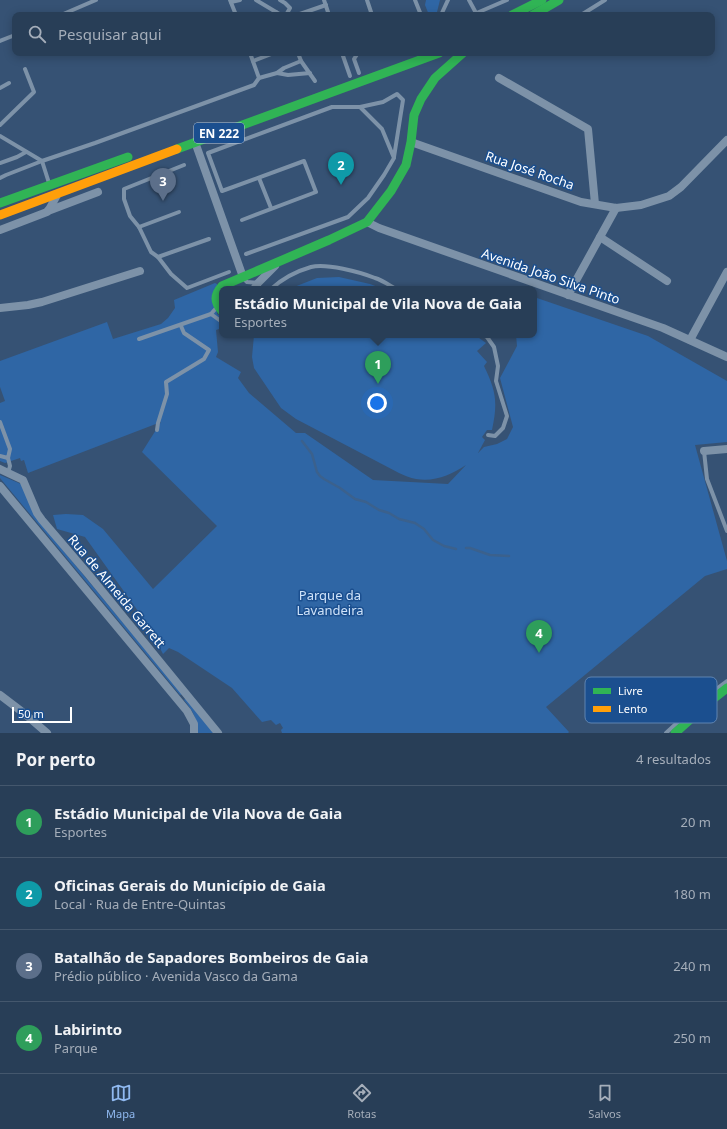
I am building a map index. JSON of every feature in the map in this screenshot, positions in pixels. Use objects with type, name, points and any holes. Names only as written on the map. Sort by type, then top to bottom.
[{"type":"main road","points":[[518,12],[542,0]]},
{"type":"main road","points":[[538,12],[559,0]]},
{"type":"main road","name":"EN 222","points":[[215,126],[406,56]]},
{"type":"main road","name":"EN 222","points":[[0,203],[430,56]]},
{"type":"main road","points":[[222,286],[245,279],[280,261],[367,222],[391,191],[406,165],[414,115],[420,99],[435,78],[459,56]]},
{"type":"main road","name":"EN 222","points":[[0,215],[56,195],[143,155]]},
{"type":"main road","points":[[219,288],[215,296],[215,302],[219,308]]},
{"type":"main road","points":[[717,696],[727,688]]},
{"type":"main road","points":[[675,733],[686,723]]},
{"type":"street","points":[[499,78],[588,129],[596,204]]},
{"type":"street","points":[[192,137],[245,279]]},
{"type":"street","name":"Rua José Rocha","points":[[410,142],[581,202],[616,208],[640,205],[669,196],[681,187],[727,140]]},
{"type":"street","points":[[0,230],[98,192]]},
{"type":"street","points":[[47,212],[56,195]]},
{"type":"street","points":[[568,295],[616,208]]},
{"type":"street","name":"Avenida João Silva Pinto","points":[[367,222],[379,228],[663,328],[727,357]]},
{"type":"street","points":[[600,237],[667,281]]},
{"type":"street","points":[[256,286],[280,261]]},
{"type":"street","points":[[0,308],[42,302],[140,272]]},
{"type":"street","points":[[690,340],[727,272]]},
{"type":"street","points":[[704,451],[727,450]]},
{"type":"street","name":"Rua de Almeida Garrett","points":[[0,469],[24,480],[37,513],[42,520],[218,733]]},
{"type":"street","name":"Rua de Almeida Garrett","points":[[0,486],[187,710],[194,724],[194,733]]},
{"type":"street","points":[[0,695],[47,733]]},
{"type":"lane","points":[[68,12],[96,0]]},
{"type":"lane","points":[[235,12],[230,1],[240,0]]},
{"type":"lane","points":[[256,0],[276,12]]},
{"type":"lane","points":[[280,0],[290,8],[288,12]]},
{"type":"lane","points":[[367,0],[371,12]]},
{"type":"lane","points":[[415,0],[420,12]]},
{"type":"lane","points":[[442,12],[448,0]]},
{"type":"lane","points":[[469,0],[473,12]]},
{"type":"lane","points":[[479,12],[507,0]]},
{"type":"lane","points":[[586,12],[605,0]]},
{"type":"lane","points":[[303,12],[325,2],[328,12]]},
{"type":"lane","points":[[0,41],[12,35]]},
{"type":"lane","points":[[251,56],[259,78]]},
{"type":"lane","points":[[253,61],[266,56]]},
{"type":"lane","points":[[299,56],[315,81]]},
{"type":"lane","points":[[344,56],[355,75]]},
{"type":"lane","points":[[355,75],[354,59],[356,56]]},
{"type":"lane","points":[[0,178],[6,174],[254,85],[259,78],[277,73],[284,68],[301,61]]},
{"type":"lane","points":[[0,117],[2,123],[34,92],[25,69]]},
{"type":"lane","points":[[277,73],[288,75],[310,73]]},
{"type":"lane","points":[[0,88],[9,83]]},
{"type":"lane","points":[[242,220],[316,192],[304,161],[222,191],[208,153],[332,107],[360,107],[383,102],[397,94],[403,100],[394,158],[368,198],[348,217],[246,254]]},
{"type":"lane","points":[[360,107],[382,129],[394,158]]},
{"type":"lane","points":[[0,136],[42,161],[50,185]]},
{"type":"lane","points":[[0,163],[26,152]]},
{"type":"lane","points":[[184,165],[124,189],[124,199],[130,216],[139,227],[151,252],[158,257],[171,274],[187,288],[229,272]]},
{"type":"lane","points":[[259,178],[271,208]]},
{"type":"lane","points":[[139,227],[179,212]]},
{"type":"lane","points":[[158,257],[209,239]]},
{"type":"lane","points":[[276,286],[288,276],[312,266],[345,269],[375,278],[390,286]]},
{"type":"lane","points":[[245,279],[256,286]]},
{"type":"lane","points":[[139,339],[181,326],[219,310]]},
{"type":"lane","points":[[211,314],[219,320]]},
{"type":"lane","points":[[157,430],[167,394],[166,382],[204,359],[209,350],[184,333],[181,326]]},
{"type":"lane","points":[[488,338],[494,347],[498,366],[496,381],[506,416],[503,428],[496,436],[488,435]]},
{"type":"lane","points":[[0,422],[10,449],[8,458],[10,466],[8,473]]},
{"type":"lane","points":[[704,451],[707,479],[727,530]]},
{"type":"lane","points":[[0,456],[8,458]]},
{"type":"lane","points":[[717,689],[727,681]]},
{"type":"lane","points":[[666,733],[677,723]]},
{"type":"green space","points":[[426,0],[440,0],[437,12],[428,12],[425,5]]},
{"type":"green space","points":[[339,277],[375,286],[297,286],[317,278]]},
{"type":"green space","name":"Parque da Lavandeira","points":[[215,283],[217,284],[217,314],[219,315],[219,329],[216,330],[218,352],[216,357],[241,372],[238,378],[249,393],[296,433],[305,433],[373,480],[448,484],[466,465],[449,475],[436,479],[414,479],[399,473],[296,419],[281,408],[254,368],[252,357],[254,338],[479,338],[486,343],[477,351],[487,362],[484,366],[495,397],[495,412],[492,430],[487,430],[482,437],[485,440],[478,453],[484,447],[497,444],[507,439],[513,427],[500,378],[517,346],[516,338],[537,338],[537,298],[648,336],[727,381],[727,442],[695,445],[727,561],[727,569],[705,576],[546,707],[569,732],[568,733],[282,733],[281,730],[283,728],[280,723],[276,725],[271,720],[262,722],[232,688],[178,652],[169,648],[163,654],[148,625],[85,537],[57,529],[53,515],[83,515],[103,529],[153,589],[217,526],[142,452],[161,422],[28,473],[24,460],[21,461],[20,458],[5,463],[0,461],[0,403],[5,401],[0,387],[0,361],[107,322],[113,339],[161,324],[168,318],[175,308],[174,300]]},
{"type":"green space","points":[[0,475],[21,484],[38,520],[182,694],[180,695],[0,478]]},
{"type":"green space","points":[[186,698],[213,733],[197,733],[192,711],[184,700]]},
{"type":"waterway","points":[[302,441],[312,454],[317,472],[324,479],[355,499],[366,502],[399,519],[415,523],[424,529],[433,540],[444,546],[456,549]]},
{"type":"waterway","points":[[466,548],[490,555],[509,556]]},
{"type":"traffic: fast","points":[[518,12],[542,0]]},
{"type":"traffic: fast","points":[[538,12],[559,0]]},
{"type":"traffic: fast","points":[[177,149],[431,56]]},
{"type":"traffic: fast","points":[[222,286],[367,222],[391,191],[406,165],[411,142],[414,115],[421,99],[435,78],[460,56]]},
{"type":"traffic: fast","points":[[0,203],[128,157]]},
{"type":"traffic: fast","points":[[219,290],[216,295],[216,302],[219,306]]},
{"type":"traffic: fast","points":[[717,696],[727,688]]},
{"type":"traffic: fast","points":[[675,733],[686,723]]},
{"type":"traffic: slow","points":[[0,215],[177,149]]},
{"type":"place","name":"Oficinas Gerais do Município de Gaia","points":[[341,185]]},
{"type":"place","name":"Batalhão de Sapadores Bombeiros de Gaia","points":[[163,201]]},
{"type":"place","name":"Estádio Municipal de Vila Nova de Gaia","points":[[378,384]]},
{"type":"place","name":"Labirinto","points":[[539,653]]}]
